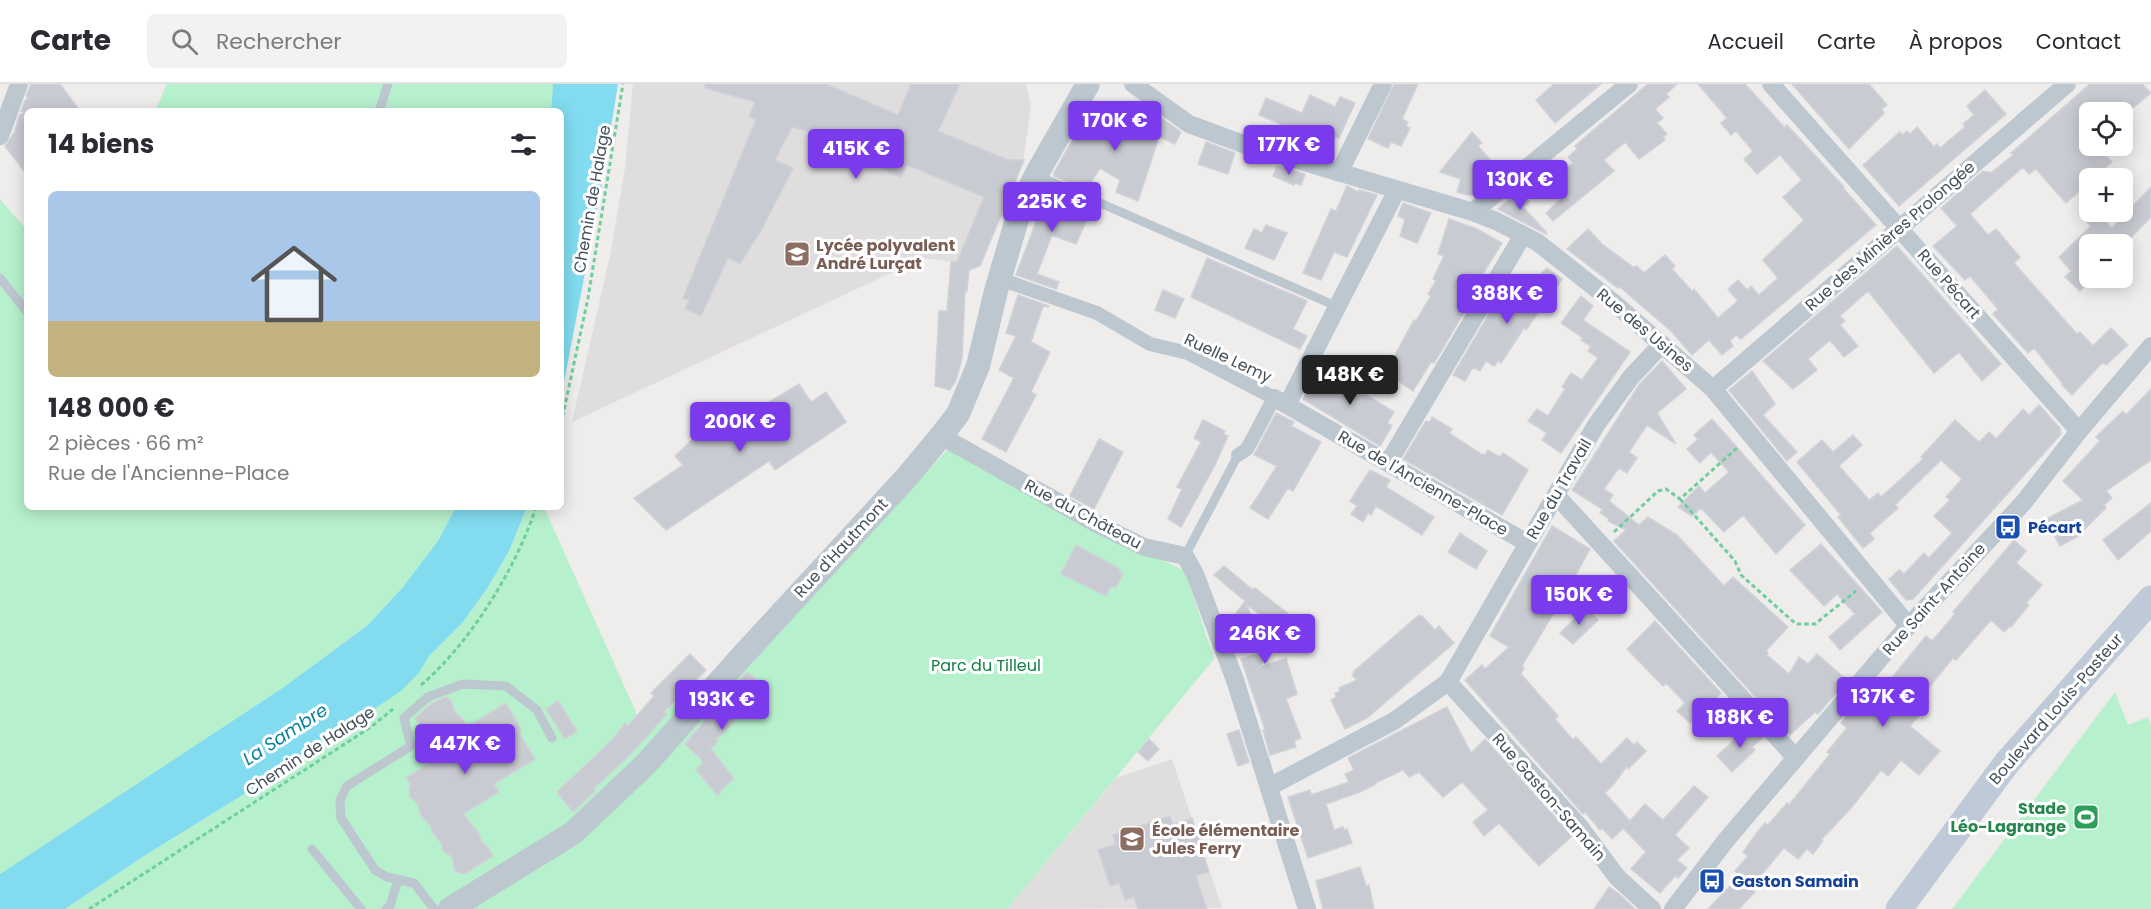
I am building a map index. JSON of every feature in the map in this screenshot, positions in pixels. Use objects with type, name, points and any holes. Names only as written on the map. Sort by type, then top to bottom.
[{"type":"main road","name":"Boulevard Louis-Pasteur","points":[[1899,909],[2006,764],[2151,598]]},
{"type":"street","points":[[0,136],[19,84]]},
{"type":"street","name":"Rue d'Hautmont","points":[[450,909],[573,833],[646,764],[757,639],[907,477],[941,436],[958,414],[978,366],[1020,209],[1036,175],[1088,84]]},
{"type":"street","name":"Rue des Usines","points":[[1133,84],[1189,124],[1243,144],[1473,212],[1537,242],[1662,344],[1713,389],[1908,625]]},
{"type":"street","points":[[1339,173],[1383,84]]},
{"type":"street","points":[[1473,212],[1629,84]]},
{"type":"street","name":"Rue Pécart","points":[[1771,84],[2079,431]]},
{"type":"street","name":"Rue des Minières Prolongée","points":[[1713,389],[2067,84]]},
{"type":"street","points":[[1281,401],[1336,306],[1397,190]]},
{"type":"street","points":[[1388,463],[1523,235]]},
{"type":"street","name":"Ruelle Lemy","points":[[1000,279],[1097,313],[1150,344],[1188,353],[1281,401],[1247,449],[1238,455]]},
{"type":"street","name":"Rue du Travail","points":[[1269,787],[1394,722],[1448,682],[1596,425],[1631,377],[1662,344]]},
{"type":"street","name":"Rue Saint-Antoine","points":[[1673,909],[1727,839],[1908,625],[2024,502],[2079,431],[2151,346]]},
{"type":"street","name":"Rue de l'Ancienne-Place","points":[[1281,401],[1527,543]]},
{"type":"street","name":"Rue du Château","points":[[941,436],[1097,524],[1144,547],[1185,556]]},
{"type":"street","points":[[1556,495],[1796,758]]},
{"type":"street","points":[[1185,556],[1196,574],[1234,680],[1307,909]]},
{"type":"street","name":"Rue Gaston-Samain","points":[[1448,682],[1579,826],[1617,877],[1652,909]]},
{"type":"lane","points":[[380,108],[388,84]]},
{"type":"lane","points":[[1036,175],[1336,306]]},
{"type":"lane","points":[[0,278],[24,308]]},
{"type":"lane","name":"Ruelle Lemy","points":[[1185,556],[1238,455]]},
{"type":"lane","points":[[434,909],[414,883],[387,877],[375,870],[341,818],[340,800],[347,786],[411,746],[404,718],[428,697],[463,684],[506,686],[537,711],[552,738]]},
{"type":"lane","points":[[312,849],[361,909]]},
{"type":"lane","points":[[386,909],[390,906],[398,880]]},
{"type":"path","name":"Chemin de Halage","points":[[564,410],[588,298],[623,84]]},
{"type":"path","points":[[1680,499],[1751,435]]},
{"type":"path","points":[[1602,544],[1658,491],[1666,489],[1680,499],[1735,561],[1741,575],[1796,624],[1815,624],[1825,618],[1870,579]]},
{"type":"path","points":[[413,692],[455,650],[487,607],[520,547],[535,510]]},
{"type":"path","name":"Chemin de Halage","points":[[89,909],[371,727],[396,706]]},
{"type":"shaded area","name":"Lycée polyvalent André Lurçat","points":[[633,84],[1026,84],[1031,105],[1023,162],[980,266],[974,268],[969,267],[969,264],[923,258],[572,422],[611,251],[625,168]]},
{"type":"shaded area","name":"École élémentaire Jules Ferry","points":[[1172,759],[1222,908],[1007,909],[1116,778]]},
{"type":"green space","points":[[167,84],[553,84],[551,108],[156,108]]},
{"type":"green space","points":[[0,199],[24,227],[24,510],[454,510],[438,541],[403,587],[368,625],[284,687],[0,874]]},
{"type":"green space","name":"Parc du Tilleul","points":[[949,448],[1084,521],[1185,571],[1214,659],[1007,909],[65,909],[144,856],[275,775],[401,690],[419,673],[429,656],[463,622],[488,587],[509,551],[526,510],[545,510],[643,728],[788,620]]},
{"type":"green space","name":"Stade Léo-Lagrange","points":[[2115,692],[2128,725],[2148,717],[2151,725],[2151,909],[1952,909]]},
{"type":"water","points":[[553,84],[618,84],[601,189],[564,382],[564,108],[551,108]]},
{"type":"water","name":"La Sambre","points":[[454,510],[526,510],[509,551],[488,587],[463,622],[429,656],[419,673],[401,691],[275,775],[144,856],[65,909],[0,909],[0,874],[284,687],[368,625],[403,587],[438,541]]},
{"type":"building","points":[[31,84],[60,84],[78,108],[24,108],[24,111],[21,111],[28,98],[26,96]]},
{"type":"building","points":[[705,84],[826,84],[898,115],[911,84],[960,84],[938,131],[1008,160],[1024,160],[980,266],[969,270],[967,291],[965,291],[962,359],[956,380],[950,390],[935,386],[939,311],[947,311],[951,262],[957,262],[984,197],[907,165],[901,177],[882,169],[889,153],[792,127],[775,160],[793,168],[762,229],[740,264],[728,258],[701,316],[685,309],[689,300],[683,298],[756,119],[749,117],[755,102],[705,88]]},
{"type":"building","points":[[1394,84],[1418,84],[1402,119],[1408,122],[1406,126],[1410,128],[1401,146],[1391,142],[1388,148],[1368,139]]},
{"type":"building","points":[[1554,84],[1601,84],[1555,123],[1536,100]]},
{"type":"building","points":[[1648,84],[1677,84],[1666,94],[1669,97],[1655,109],[1663,118],[1657,123],[1667,134],[1663,137],[1665,140],[1639,159],[1625,142],[1604,160],[1614,171],[1553,221],[1546,213],[1565,195],[1553,180],[1573,163],[1568,157],[1577,149],[1575,146]]},
{"type":"building","points":[[1698,84],[1745,84],[1785,128],[1787,125],[1876,225],[1741,339],[1736,335],[1730,341],[1733,346],[1722,355],[1709,340],[1692,355],[1672,332],[1620,287],[1618,288],[1567,249],[1588,229],[1602,244],[1644,273],[1665,255],[1675,266],[1672,269],[1692,291],[1694,289],[1718,318],[1738,301],[1728,289],[1738,280],[1747,290],[1751,286],[1759,295],[1778,278],[1763,260],[1804,220],[1783,197],[1802,180],[1780,155],[1757,174],[1744,159],[1753,151],[1736,131],[1731,135],[1721,123],[1727,118]]},
{"type":"building","points":[[1792,84],[1869,84],[1887,105],[1882,109],[1884,113],[1849,149]]},
{"type":"building","points":[[2090,84],[2142,84],[2151,93],[2133,108],[2133,102],[2079,102],[2079,156],[2106,156],[2112,162],[2105,168],[2079,168],[2079,192],[2066,203],[2036,169],[2029,174],[2023,167],[1970,214],[1988,235],[1996,229],[2020,257],[2014,263],[2077,334],[2080,332],[2093,346],[2111,328],[2128,345],[2106,365],[2103,362],[2072,395],[2034,348],[2028,353],[1993,314],[1998,309],[1970,276],[1965,280],[1933,246],[1957,226],[1941,208],[1983,171],[1991,173],[2013,155],[2011,153]]},
{"type":"building","points":[[1985,90],[2006,114],[1899,206],[1863,165],[1900,132],[1902,135],[1907,131],[1910,134],[1917,127],[1934,147],[1937,144],[1940,148],[1965,127],[1963,124],[1974,115],[1967,106]]},
{"type":"building","points":[[1310,95],[1335,107],[1340,97],[1355,103],[1339,138],[1327,134],[1321,155],[1298,148],[1302,133],[1259,115],[1266,98],[1302,113]]},
{"type":"building","points":[[1144,106],[1181,132],[1175,144],[1159,137],[1138,201],[1116,192],[1120,180],[1100,168],[1086,190],[1054,176],[1087,114],[1124,137]]},
{"type":"building","points":[[24,112],[24,171],[5,146],[15,132],[19,116]]},
{"type":"building","points":[[1472,132],[1482,143],[1478,146],[1501,172],[1474,195],[1468,195],[1457,192],[1461,179],[1440,172]]},
{"type":"building","points":[[1206,142],[1235,153],[1228,174],[1198,164]]},
{"type":"building","points":[[1277,166],[1305,174],[1301,185],[1295,183],[1294,185],[1273,176]]},
{"type":"building","points":[[1347,186],[1358,192],[1359,190],[1377,195],[1347,257],[1334,252],[1321,280],[1303,273],[1331,209],[1336,211]]},
{"type":"building","points":[[2151,187],[2151,217],[2133,236],[2083,234],[2091,226],[2087,222],[2106,222],[2112,228],[2118,222],[2133,222],[2133,206]]},
{"type":"building","points":[[1049,188],[1079,201],[1075,206],[1089,215],[1076,244],[1052,235],[1037,274],[1059,282],[1056,289],[1016,275]]},
{"type":"building","points":[[1520,191],[1529,202],[1523,207],[1546,234],[1498,209]]},
{"type":"building","points":[[1403,203],[1431,213],[1417,243],[1400,236],[1405,219],[1398,216]]},
{"type":"building","points":[[1449,219],[1477,229],[1502,243],[1482,275],[1478,273],[1464,294],[1472,299],[1434,363],[1431,362],[1413,391],[1382,370],[1391,356],[1394,357],[1414,320],[1416,321],[1431,296],[1428,294],[1436,281],[1433,279],[1444,256],[1438,254]]},
{"type":"building","points":[[1266,225],[1287,233],[1274,260],[1245,248],[1254,229],[1262,233]]},
{"type":"building","points":[[2079,238],[2079,288],[2083,288],[2080,291],[2065,277],[2071,271],[2059,257]]},
{"type":"building","points":[[1897,246],[2001,364],[1982,381],[1959,352],[1934,373],[1868,291],[1840,316],[1845,321],[1840,325],[1858,346],[1844,357],[1830,340],[1808,359],[1817,370],[1793,389],[1763,361]]},
{"type":"building","points":[[1207,258],[1307,301],[1293,329],[1307,336],[1300,349],[1191,297]]},
{"type":"building","points":[[1547,268],[1562,279],[1526,330],[1524,328],[1501,363],[1498,361],[1494,366],[1486,361],[1480,371],[1473,367],[1465,381],[1453,375],[1496,302],[1505,309]]},
{"type":"building","points":[[1163,290],[1184,299],[1175,318],[1155,310]]},
{"type":"building","points":[[1018,295],[1049,306],[1043,306],[1031,342],[1050,352],[1031,392],[1036,395],[1006,452],[982,439],[1014,378],[999,370],[1016,336],[1006,333]]},
{"type":"building","points":[[1581,296],[1593,306],[1583,320],[1630,352],[1561,453],[1542,440],[1547,433],[1528,421],[1537,409],[1548,416],[1565,389],[1562,387],[1571,373],[1582,380],[1598,358],[1588,351],[1591,346],[1581,340],[1583,338],[1561,323]]},
{"type":"building","points":[[1662,361],[1686,389],[1657,413],[1676,444],[1647,425],[1629,452],[1637,458],[1627,473],[1619,468],[1604,489],[1613,495],[1609,501],[1639,525],[1648,517],[1677,535],[1724,586],[1733,577],[1788,627],[1766,651],[1767,655],[1789,674],[1799,657],[1808,664],[1817,654],[1847,680],[1818,714],[1815,712],[1790,735],[1614,541],[1626,530],[1608,521],[1609,519],[1600,513],[1605,505],[1602,509],[1572,490],[1639,385]]},
{"type":"building","points":[[1321,367],[1394,412],[1387,423],[1392,426],[1380,446],[1303,399]]},
{"type":"building","points":[[1752,371],[1775,404],[1763,415],[1797,452],[1787,461],[1729,390]]},
{"type":"building","points":[[799,384],[811,402],[826,392],[846,422],[775,470],[769,461],[666,530],[634,498],[683,465],[675,456],[693,439],[743,418]]},
{"type":"building","points":[[2151,389],[2151,460],[2106,491],[2112,498],[2104,505],[2106,508],[2077,537],[2060,546],[2046,519],[2083,500],[2063,481],[2100,441],[2096,437],[2123,411],[2126,415]]},
{"type":"building","points":[[2039,405],[2060,428],[2061,434],[1913,599],[1906,600],[1889,579],[1899,570],[1904,574],[1924,553],[1929,558],[1952,533],[1934,516],[1950,500],[1946,497],[1962,479],[1941,460],[1895,505],[1898,508],[1870,533],[1874,539],[1863,548],[1838,517],[1841,515],[1797,462],[1822,440],[1833,452],[1853,435],[1862,445],[1839,466],[1869,500],[1878,493],[1881,497],[1923,459],[1921,457],[1955,420],[1979,442],[1989,432],[1996,439],[2023,409],[2029,415]]},
{"type":"building","points":[[1276,413],[1294,422],[1291,426],[1321,442],[1293,491],[1288,488],[1268,519],[1250,508],[1277,466],[1254,455]]},
{"type":"building","points":[[1432,417],[1452,429],[1449,433],[1481,454],[1485,455],[1488,450],[1500,457],[1503,453],[1528,470],[1502,515],[1403,459],[1426,421],[1430,422]]},
{"type":"building","points":[[1712,419],[1805,525],[1776,554],[1743,515],[1724,532],[1701,508],[1692,516],[1678,507],[1699,486],[1705,493],[1729,472],[1711,452],[1700,463],[1687,449],[1698,439],[1694,435]]},
{"type":"building","points":[[1203,420],[1225,431],[1223,434],[1228,436],[1181,527],[1168,519],[1182,489],[1177,487],[1201,442],[1194,438]]},
{"type":"building","points":[[1099,439],[1123,452],[1094,509],[1070,496]]},
{"type":"building","points":[[1370,470],[1390,480],[1386,487],[1434,517],[1422,535],[1376,506],[1363,522],[1351,514],[1357,506],[1350,501]]},
{"type":"building","points":[[2151,503],[2151,531],[2118,560],[2103,540]]},
{"type":"building","points":[[1552,526],[1590,549],[1522,666],[1524,668],[1521,674],[1558,716],[1555,719],[1573,740],[1576,737],[1601,764],[1627,738],[1634,745],[1637,742],[1646,751],[1628,769],[1626,767],[1605,793],[1630,821],[1645,804],[1663,820],[1694,786],[1708,797],[1675,835],[1689,848],[1677,860],[1687,868],[1678,878],[1676,875],[1660,893],[1631,869],[1646,852],[1624,829],[1625,827],[1612,839],[1602,828],[1600,830],[1585,812],[1583,814],[1465,680],[1482,665],[1485,669],[1509,647],[1490,636]]},
{"type":"building","points":[[1460,533],[1487,551],[1476,569],[1448,552]]},
{"type":"building","points":[[2014,540],[2026,551],[2016,563],[2042,585],[2026,603],[2029,605],[2011,627],[2004,632],[1991,620],[1956,660],[1953,658],[1922,696],[1929,703],[1910,726],[1940,751],[1919,775],[1901,760],[1888,776],[1881,770],[1852,807],[1821,840],[1823,841],[1813,854],[1807,849],[1798,859],[1784,848],[1750,888],[1755,892],[1739,909],[1708,909],[1740,876],[1735,871],[1748,856],[1743,852],[1756,834],[1765,823],[1768,825],[1787,803],[1789,805],[1830,754],[1827,752],[1847,728],[1841,723],[1864,695],[1872,702],[1926,636],[1932,641],[1955,614],[1953,612]]},
{"type":"building","points":[[1821,544],[1882,612],[1840,650],[1829,637],[1855,614],[1837,594],[1824,606],[1790,570]]},
{"type":"building","points":[[1076,545],[1120,569],[1119,572],[1123,574],[1115,588],[1111,586],[1106,596],[1061,574]]},
{"type":"building","points":[[1224,566],[1253,590],[1255,588],[1295,619],[1285,632],[1247,605],[1264,651],[1272,649],[1266,657],[1267,661],[1265,659],[1258,668],[1286,658],[1297,694],[1286,699],[1301,738],[1294,741],[1296,747],[1270,755],[1263,730],[1265,729],[1241,659],[1258,654],[1230,633],[1234,627],[1229,623],[1245,601],[1214,575]]},
{"type":"building","points":[[1614,575],[1628,591],[1623,595],[1609,580]]},
{"type":"building","points":[[1586,608],[1598,620],[1573,644],[1560,633]]},
{"type":"building","points":[[1419,615],[1435,630],[1439,626],[1454,643],[1367,718],[1345,729],[1331,700],[1336,697],[1335,693],[1340,691],[1339,688],[1357,680],[1352,675],[1353,672]]},
{"type":"building","points":[[1655,621],[1721,693],[1690,723],[1677,711],[1685,703],[1666,683],[1663,686],[1627,649]]},
{"type":"building","points":[[690,654],[706,670],[664,712],[667,714],[629,756],[593,789],[595,791],[573,812],[557,792],[612,740],[625,723],[628,726],[654,696],[651,693]]},
{"type":"building","points":[[747,672],[766,688],[717,739],[718,741],[711,749],[734,779],[723,788],[718,796],[696,770],[703,762],[685,744]]},
{"type":"building","points":[[447,697],[456,714],[461,717],[467,727],[506,703],[522,731],[519,733],[535,759],[494,784],[499,792],[463,814],[493,856],[464,874],[455,871],[452,857],[442,850],[442,844],[421,815],[417,803],[410,797],[409,787],[411,785],[406,778],[446,753],[429,741],[426,732],[415,718],[432,703]]},
{"type":"building","points":[[558,701],[577,731],[565,739],[546,709]]},
{"type":"building","points":[[1447,707],[1471,753],[1485,739],[1572,836],[1539,866],[1499,823],[1484,836],[1473,822],[1488,810],[1462,782],[1443,797],[1419,772],[1409,777],[1403,770],[1360,792],[1326,804],[1334,830],[1343,827],[1344,830],[1347,829],[1352,843],[1308,858],[1288,797],[1310,790],[1311,795],[1349,782],[1345,774],[1354,770],[1348,758]]},
{"type":"building","points":[[1750,725],[1762,738],[1752,747],[1755,750],[1732,772],[1717,756]]},
{"type":"building","points":[[1239,730],[1249,762],[1238,766],[1227,734]]},
{"type":"building","points":[[1149,739],[1159,749],[1148,761],[1138,752]]},
{"type":"building","points":[[1170,816],[1173,825],[1192,818],[1209,872],[1196,876],[1207,909],[1138,909],[1134,897],[1125,900],[1119,883],[1110,886],[1098,850],[1116,844],[1113,835]]},
{"type":"building","points":[[1360,867],[1366,886],[1369,885],[1374,909],[1323,909],[1316,881]]},
{"type":"building","points":[[1609,887],[1618,893],[1635,909],[1594,909]]},
{"type":"place","name":"Lycée polyvalent André Lurçat","points":[[797,254]]},
{"type":"place","name":"Pécart","points":[[2008,527]]},
{"type":"place","name":"Stade Léo-Lagrange","points":[[2086,817]]},
{"type":"place","name":"École élémentaire Jules Ferry","points":[[1132,839]]},
{"type":"place","name":"Gaston Samain","points":[[1712,881]]}]
